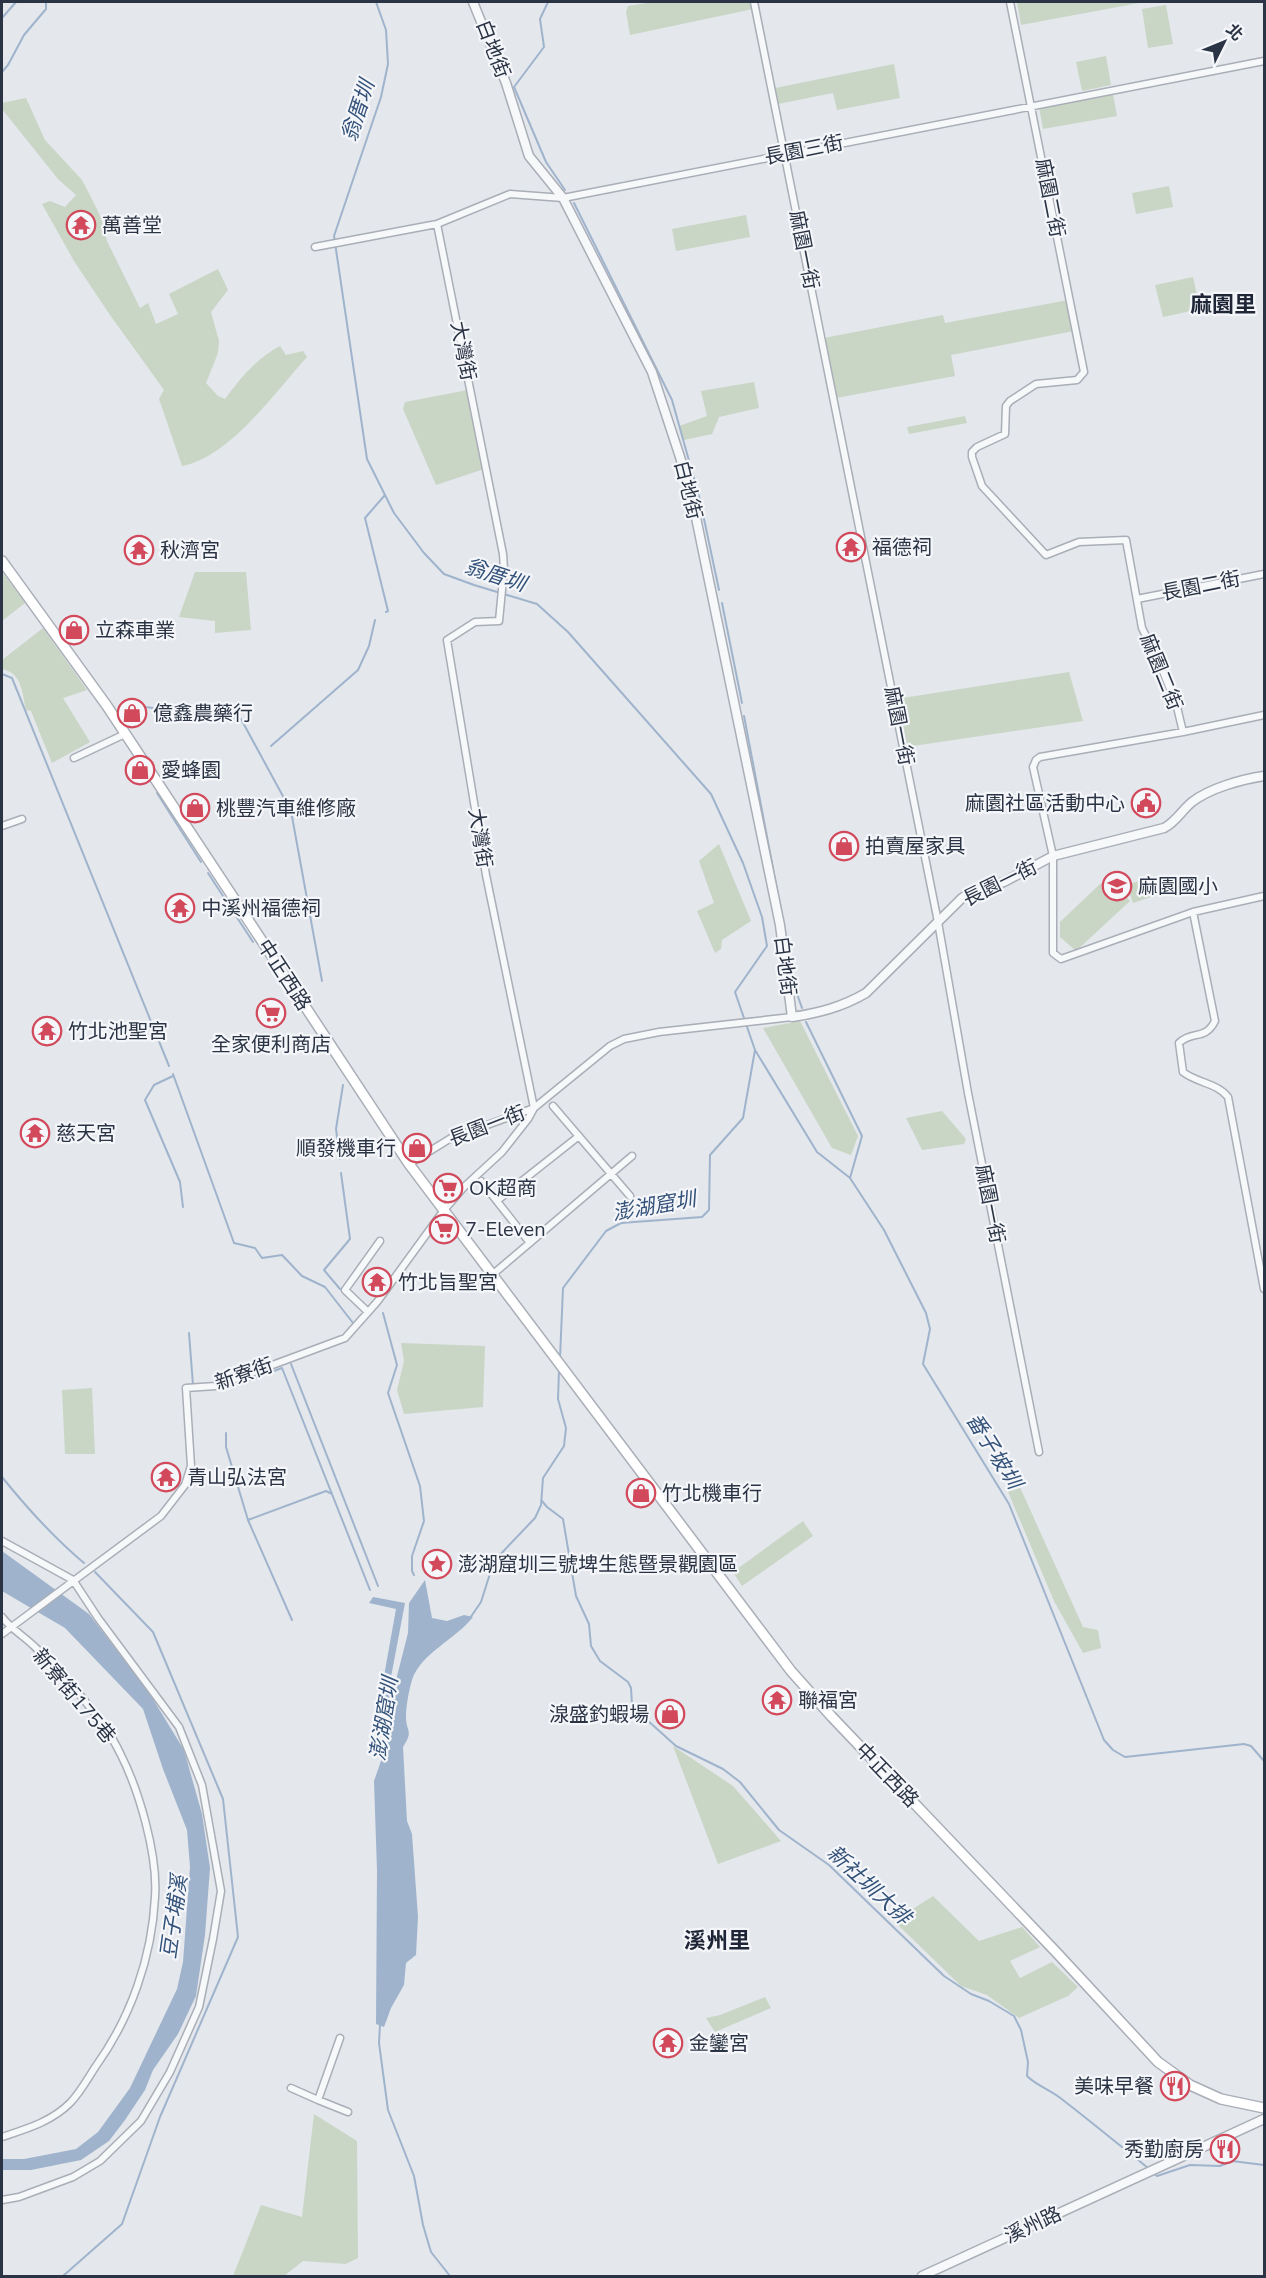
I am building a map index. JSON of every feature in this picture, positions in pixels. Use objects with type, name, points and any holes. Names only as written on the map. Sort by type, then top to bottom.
[{"type":"main road","name":"中正西路","points":[[2,561],[125,734],[409,1164],[791,1671],[1158,2062],[1190,2085],[1221,2099],[1264,2108]]},
{"type":"street","name":"白地街","points":[[473,2],[506,83],[529,156],[552,181],[563,198],[652,372],[680,457],[693,503],[780,925],[792,1017]]},
{"type":"street","name":"麻園一街","points":[[754,2],[938,921],[968,1093],[1039,1452]]},
{"type":"street","name":"麻園二街","points":[[1010,2],[1084,372],[1077,380],[1036,384],[1010,401],[1006,406],[1005,434],[977,447],[972,452],[972,457],[982,486],[1046,555],[1079,542],[1126,540],[1142,628],[1160,663],[1177,707],[1183,732],[1036,760],[1033,767],[1053,856],[1053,953],[1062,960],[1193,912]]},
{"type":"street","name":"長園三街","points":[[315,247],[437,224],[510,194],[563,198],[1264,61]]},
{"type":"street","name":"大灣街","points":[[437,224],[503,554],[499,621],[475,622],[447,640],[486,875],[534,1108]]},
{"type":"street","name":"長園二街","points":[[1137,599],[1264,574]]},
{"type":"street","points":[[1183,732],[1264,715]]},
{"type":"street","points":[[74,758],[125,734]]},
{"type":"street","name":"長園一街","points":[[409,1164],[450,1138],[534,1108],[610,1046],[624,1039],[659,1032],[792,1017],[826,1011],[850,1002],[866,993],[938,921],[971,892],[1004,882],[1053,856],[1164,828],[1171,825],[1193,801],[1226,785],[1264,776]]},
{"type":"street","points":[[2,826],[22,819]]},
{"type":"street","points":[[1264,896],[1193,912],[1215,1021],[1211,1029],[1204,1034],[1185,1038],[1179,1043],[1183,1072],[1191,1078],[1223,1091],[1228,1098],[1264,1289]]},
{"type":"street","points":[[553,1106],[630,1196]]},
{"type":"street","name":"長園一街","points":[[444,1210],[464,1187],[502,1152],[534,1108]]},
{"type":"street","points":[[498,1200],[579,1136]]},
{"type":"street","points":[[492,1275],[632,1156]]},
{"type":"street","points":[[481,1181],[530,1243]]},
{"type":"street","name":"新寮街","points":[[73,1580],[161,1516],[185,1485],[191,1466],[186,1388],[216,1386],[345,1338],[368,1312],[444,1210]]},
{"type":"street","points":[[368,1312],[345,1290],[380,1241]]},
{"type":"street","points":[[2,1541],[73,1580],[98,1618],[179,1727],[202,1785],[221,1891],[199,2007],[170,2072],[141,2121],[100,2161],[73,2177],[20,2197],[2,2200]]},
{"type":"street","points":[[2,1634],[73,1580]]},
{"type":"street","name":"新寮街175巷","points":[[2,1617],[10,1628],[35,1648],[71,1685],[120,1752],[145,1818],[156,1895],[152,1930],[141,1974],[126,2018],[113,2041],[70,2103],[41,2124],[2,2138]]},
{"type":"street","points":[[318,2100],[340,2038]]},
{"type":"street","points":[[291,2088],[348,2112]]},
{"type":"street","name":"溪州路","points":[[922,2277],[1264,2119]]},
{"type":"green space","points":[[653,2],[752,2],[753,9],[630,35],[626,12],[628,6]]},
{"type":"green space","points":[[1017,2],[1139,2],[1139,3],[1021,25]]},
{"type":"green space","points":[[1166,5],[1173,44],[1148,48],[1142,9]]},
{"type":"green space","points":[[1106,56],[1111,85],[1082,91],[1076,62]]},
{"type":"green space","points":[[894,64],[900,98],[837,110],[833,93],[778,104],[775,88]]},
{"type":"green space","points":[[1113,94],[1117,116],[1043,129],[1039,107]]},
{"type":"green space","points":[[26,98],[45,140],[82,180],[101,218],[107,241],[140,308],[148,303],[156,324],[178,314],[169,294],[218,269],[228,290],[211,312],[219,341],[218,353],[206,383],[218,396],[225,399],[250,369],[280,346],[286,355],[303,351],[307,357],[234,437],[200,460],[182,466],[159,399],[164,390],[74,261],[42,204],[50,201],[65,207],[76,195],[58,179],[2,109],[2,103]]},
{"type":"green space","points":[[1169,186],[1173,207],[1136,214],[1132,193]]},
{"type":"green space","points":[[746,215],[750,237],[676,251],[672,229]]},
{"type":"green space","points":[[1193,277],[1200,309],[1163,317],[1155,285]]},
{"type":"green space","points":[[1068,300],[1074,331],[951,355],[955,376],[836,398],[824,338],[943,315],[945,323]]},
{"type":"green space","points":[[754,382],[759,408],[719,417],[712,434],[684,440],[679,426],[707,416],[701,391]]},
{"type":"green space","points":[[468,390],[484,469],[436,485],[403,409],[405,402]]},
{"type":"green space","points":[[965,416],[967,423],[909,434],[907,427]]},
{"type":"green space","points":[[2,572],[25,603],[2,621]]},
{"type":"green space","points":[[195,572],[246,572],[251,630],[215,633],[215,621],[179,617]]},
{"type":"green space","points":[[43,628],[87,690],[63,698],[90,742],[52,763],[31,711],[26,710],[20,684],[14,675],[2,669],[2,660]]},
{"type":"green space","points":[[1069,672],[1083,721],[906,747],[896,699]]},
{"type":"green space","points":[[719,844],[751,921],[722,940],[721,949],[715,953],[697,911],[714,903],[699,861]]},
{"type":"green space","points":[[1154,876],[1160,894],[1133,903],[1127,885]]},
{"type":"green space","points":[[1110,881],[1120,886],[1130,901],[1076,951],[1060,937],[1060,922],[1100,884]]},
{"type":"green space","points":[[800,1021],[858,1136],[851,1155],[832,1148],[763,1028]]},
{"type":"green space","points":[[942,1111],[966,1139],[964,1144],[922,1150],[906,1118]]},
{"type":"green space","points":[[401,1343],[485,1346],[483,1407],[404,1414],[397,1390],[404,1361]]},
{"type":"green space","points":[[92,1388],[95,1454],[65,1454],[62,1390]]},
{"type":"green space","points":[[1019,1485],[1083,1627],[1098,1630],[1101,1648],[1083,1653],[1054,1601],[1006,1487]]},
{"type":"green space","points":[[803,1521],[813,1536],[742,1586],[733,1572]]},
{"type":"green space","points":[[673,1746],[733,1786],[781,1841],[718,1864]]},
{"type":"green space","points":[[933,1896],[979,1941],[1022,1927],[1040,1947],[1010,1961],[1020,1978],[1052,1962],[1078,1987],[1068,1996],[1019,2018],[987,1995],[961,1986],[894,1921]]},
{"type":"green space","points":[[765,1997],[771,2008],[715,2032],[706,2018],[720,2015]]},
{"type":"green space","points":[[314,2114],[357,2141],[358,2258],[346,2264],[303,2261],[284,2276],[233,2276],[261,2205],[302,2217]]},
{"type":"water","name":"豆子埔溪","points":[[2,1551],[89,1614],[148,1691],[184,1750],[202,1814],[210,1868],[205,1935],[196,1996],[178,2034],[153,2070],[145,2090],[109,2141],[81,2160],[31,2170],[2,2170],[2,2159],[24,2159],[76,2149],[98,2132],[130,2088],[177,1989],[183,1962],[190,1867],[187,1830],[143,1709],[65,1628],[2,1591]]},
{"type":"water","points":[[425,1580],[432,1618],[447,1621],[464,1615],[473,1617],[423,1662],[410,1688],[406,1717],[409,1734],[403,1747],[407,1821],[412,1834],[418,1917],[416,1955],[406,1963],[404,1985],[391,2008],[384,2027],[376,2024],[377,1871],[374,1781],[382,1758],[386,1732],[385,1691],[396,1680],[408,1633],[409,1603]]},
{"type":"water","points":[[373,1597],[405,1603],[391,1677],[384,1676],[396,1609],[369,1603]]},
{"type":"waterway","points":[[2,18],[16,2]]},
{"type":"waterway","points":[[2,72],[24,35],[46,9],[46,2]]},
{"type":"waterway","name":"翁厝圳","points":[[376,2],[386,30],[388,64],[381,97],[334,236],[367,459],[394,513],[424,553],[444,574],[537,604],[568,632],[711,794],[743,863],[762,917],[767,946],[735,992],[755,1050],[817,1152],[850,1178],[884,1230],[926,1313],[930,1329],[923,1364],[1009,1504],[1104,1740],[1113,1750],[1125,1757],[1244,1744],[1251,1746],[1264,1761]]},
{"type":"waterway","points":[[548,2],[540,19],[544,47],[514,87],[546,162],[565,190]]},
{"type":"waterway","points":[[574,203],[672,400],[700,500],[719,590]]},
{"type":"waterway","points":[[385,495],[365,518],[388,611],[386,612]]},
{"type":"waterway","points":[[722,603],[742,703]]},
{"type":"waterway","points":[[271,746],[358,670],[369,646],[375,620]]},
{"type":"waterway","points":[[2,674],[12,678],[169,1066]]},
{"type":"waterway","points":[[128,700],[145,707],[241,719],[291,811],[322,981]]},
{"type":"waterway","points":[[744,716],[783,921]]},
{"type":"waterway","points":[[157,793],[201,862]]},
{"type":"waterway","points":[[208,873],[253,942]]},
{"type":"waterway","points":[[786,938],[792,980],[802,1008]]},
{"type":"waterway","points":[[806,1022],[862,1136],[850,1178]]},
{"type":"waterway","name":"澎湖窟圳","points":[[560,1358],[563,1288],[606,1231],[621,1223],[702,1217],[709,1210],[710,1155],[743,1118],[755,1050]]},
{"type":"waterway","points":[[173,1074],[234,1243],[255,1248],[262,1258],[282,1255],[302,1276],[325,1287],[353,1323]]},
{"type":"waterway","points":[[173,1076],[154,1085],[145,1100],[180,1182],[183,1207]]},
{"type":"waterway","points":[[340,1159],[336,1129],[343,1085]]},
{"type":"waterway","points":[[340,1289],[324,1270],[350,1239],[341,1173]]},
{"type":"waterway","points":[[383,1313],[397,1365],[388,1393],[420,1486],[424,1521],[412,1556],[414,1575]]},
{"type":"waterway","points":[[189,1333],[193,1385],[217,1383]]},
{"type":"waterway","points":[[291,1364],[378,1586]]},
{"type":"waterway","points":[[247,1381],[282,1368],[370,1590]]},
{"type":"waterway","name":"澎湖窟圳","points":[[470,1618],[481,1602],[494,1561],[535,1518],[541,1505],[543,1478],[564,1446],[566,1428],[558,1399],[559,1370]]},
{"type":"waterway","points":[[226,1433],[226,1447],[248,1520],[292,1620]]},
{"type":"waterway","points":[[2,1477],[41,1522],[84,1563]]},
{"type":"waterway","points":[[248,1520],[326,1491],[332,1494]]},
{"type":"waterway","name":"新社圳大排","points":[[542,1501],[563,1519],[576,1596],[589,1624],[591,1646],[600,1661],[628,1682],[631,1688],[632,1705],[637,1711],[676,1746],[723,1769],[740,1782],[779,1830],[829,1865],[944,1976],[971,1994],[989,2001],[1014,2016],[1021,2030],[1028,2062],[1027,2076],[1059,2097],[1148,2168]]},
{"type":"waterway","points":[[63,2276],[122,2224],[160,2117],[238,1937],[223,1799],[153,1632],[95,1572]]},
{"type":"waterway","name":"澎湖窟圳","points":[[380,2025],[379,2043],[388,2110],[414,2176],[423,2225],[431,2252],[450,2276]]},
{"type":"waterway","name":"新社圳大排","points":[[1152,2172],[1157,2176],[1190,2165],[1220,2166],[1232,2161],[1264,2165]]},
{"type":"place","name":"萬善堂","points":[[81,225]]},
{"type":"place","name":"福德祠","points":[[851,547]]},
{"type":"place","name":"秋濟宮","points":[[139,550]]},
{"type":"place","name":"立森車業","points":[[74,630]]},
{"type":"place","name":"億鑫農藥行","points":[[132,713]]},
{"type":"place","name":"愛蜂園","points":[[140,770]]},
{"type":"place","name":"麻園社區活動中心","points":[[1146,803]]},
{"type":"place","name":"桃豐汽車維修廠","points":[[195,808]]},
{"type":"place","name":"拍賣屋家具","points":[[844,846]]},
{"type":"place","name":"麻園國小","points":[[1117,886]]},
{"type":"place","name":"中溪州福德祠","points":[[180,908]]},
{"type":"place","name":"全家便利商店","points":[[271,1013]]},
{"type":"place","name":"竹北池聖宮","points":[[47,1031]]},
{"type":"place","name":"慈天宮","points":[[35,1133]]},
{"type":"place","name":"順發機車行","points":[[417,1148]]},
{"type":"place","name":"OK超商","points":[[448,1188]]},
{"type":"place","name":"7-Eleven","points":[[444,1229]]},
{"type":"place","name":"竹北旨聖宮","points":[[377,1282]]},
{"type":"place","name":"青山弘法宮","points":[[166,1477]]},
{"type":"place","name":"竹北機車行","points":[[641,1493]]},
{"type":"place","name":"澎湖窟圳三號埤生態暨景觀園區","points":[[437,1564]]},
{"type":"place","name":"聯福宮","points":[[777,1700]]},
{"type":"place","name":"湶盛釣蝦場","points":[[670,1714]]},
{"type":"place","name":"金鑾宮","points":[[668,2043]]},
{"type":"place","name":"美味早餐","points":[[1175,2086]]},
{"type":"place","name":"秀勤廚房","points":[[1225,2149]]},
{"type":"district","name":"麻園里","points":[[1223,305]]},
{"type":"district","name":"溪州里","points":[[717,1941]]},
{"type":"water label","name":"番子坡圳","points":[[994,1451]]}]
